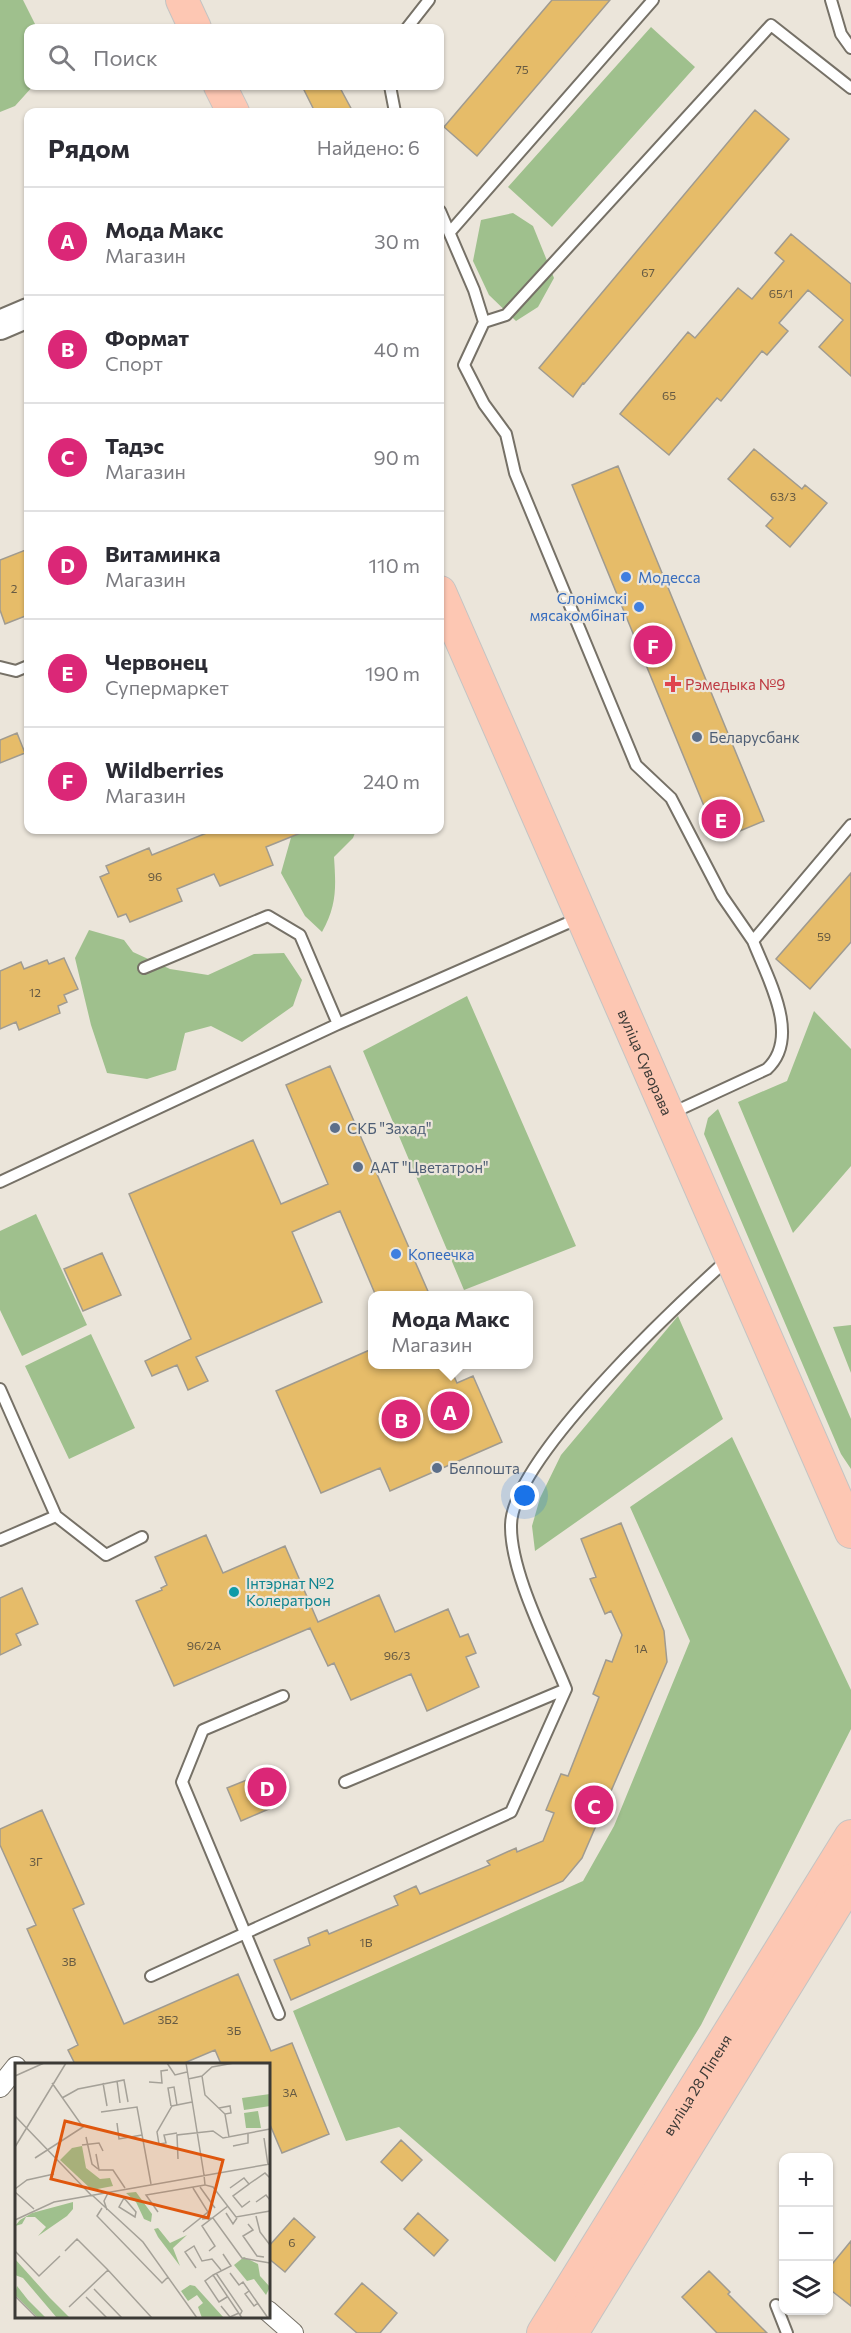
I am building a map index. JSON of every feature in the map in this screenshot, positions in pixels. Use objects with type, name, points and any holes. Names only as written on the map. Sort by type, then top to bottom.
[{"type":"main road","points":[[182,0],[193,24]]},
{"type":"main road","points":[[222,90],[230,108]]},
{"type":"main road","points":[[0,325],[24,315]]},
{"type":"main road","name":"вуліца Суворава","points":[[444,601],[851,1532]]},
{"type":"main road","points":[[804,1422],[830,1464],[851,1489]]},
{"type":"main road","name":"вуліца 28 Ліпеня","points":[[543,2333],[851,1836]]},
{"type":"main road","name":"вуліца 28 Ліпеня","points":[[572,2333],[851,1880]]},
{"type":"street","points":[[0,2087],[15,2070]]},
{"type":"street","points":[[270,2313],[293,2333]]},
{"type":"lane","points":[[409,24],[429,0]]},
{"type":"lane","points":[[450,232],[653,0]]},
{"type":"lane","points":[[831,0],[841,34],[851,48]]},
{"type":"lane","points":[[484,322],[506,315],[771,25],[851,88]]},
{"type":"lane","points":[[391,90],[394,108]]},
{"type":"lane","points":[[444,219],[474,290],[484,322],[464,365],[484,404],[506,434],[515,473],[636,765],[671,798],[722,896],[753,941],[780,1013],[783,1026],[780,1052],[775,1062],[767,1069],[669,1115]]},
{"type":"lane","points":[[0,668],[16,671],[24,668]]},
{"type":"lane","points":[[753,941],[851,825]]},
{"type":"lane","points":[[144,968],[268,916],[300,935],[338,1024]]},
{"type":"lane","points":[[0,1182],[338,1024],[582,917]]},
{"type":"lane","points":[[151,1976],[511,1812],[566,1689],[517,1569],[511,1524],[518,1494],[559,1432],[638,1345],[730,1258]]},
{"type":"lane","points":[[0,1389],[56,1516],[106,1555],[142,1538]]},
{"type":"lane","points":[[0,1540],[56,1516]]},
{"type":"lane","points":[[345,1782],[566,1689]]},
{"type":"lane","points":[[279,2014],[182,1782],[203,1730],[283,1696]]},
{"type":"lane","points":[[776,2305],[787,2333]]},
{"type":"green space","points":[[0,0],[23,0],[35,24],[24,24],[24,90],[29,90],[15,106],[0,112]]},
{"type":"green space","points":[[651,27],[695,67],[552,227],[508,187]]},
{"type":"green space","points":[[513,213],[533,226],[554,278],[538,307],[516,321],[489,295],[473,261],[481,220]]},
{"type":"green space","points":[[292,834],[354,834],[334,857],[333,904],[322,932],[305,916],[281,873]]},
{"type":"green space","points":[[89,930],[124,940],[133,952],[170,969],[208,975],[254,954],[284,953],[302,980],[293,1006],[242,1042],[211,1026],[185,1033],[176,1070],[147,1079],[107,1073],[91,1025],[75,958]]},
{"type":"green space","points":[[467,996],[576,1246],[464,1290],[363,1051]]},
{"type":"green space","points":[[814,1011],[851,1049],[851,1166],[793,1233],[738,1102],[787,1081]]},
{"type":"green space","points":[[718,1109],[851,1419],[851,1469],[841,1454],[704,1134],[708,1118]]},
{"type":"green space","points":[[36,1214],[87,1325],[22,1356],[0,1310],[0,1231]]},
{"type":"green space","points":[[678,1316],[723,1419],[535,1551],[532,1526],[540,1498],[561,1455]]},
{"type":"green space","points":[[851,1325],[851,1373],[833,1327]]},
{"type":"green space","points":[[91,1334],[135,1428],[69,1459],[25,1366]]},
{"type":"green space","points":[[732,1437],[851,1690],[851,1729],[701,2025],[555,2262],[399,2127],[346,2141],[293,2011],[583,1881],[614,1826],[690,1641],[630,1507]]},
{"type":"building","points":[[552,0],[610,0],[477,156],[444,127]]},
{"type":"building","points":[[304,90],[341,90],[351,108],[313,108]]},
{"type":"building","points":[[755,110],[789,139],[573,397],[539,368]]},
{"type":"building","points":[[791,234],[851,284],[851,376],[819,347],[843,320],[808,290],[779,323],[788,331],[767,355],[762,351],[721,401],[717,398],[669,455],[620,414],[688,332],[695,338],[738,288],[752,299],[784,261],[775,253]]},
{"type":"building","points":[[754,449],[802,489],[805,485],[827,503],[790,547],[766,526],[773,518],[728,479]]},
{"type":"building","points":[[618,466],[764,821],[718,840],[572,485]]},
{"type":"building","points":[[24,551],[24,617],[5,624],[0,610],[0,560]]},
{"type":"building","points":[[17,733],[24,753],[0,763],[0,740]]},
{"type":"building","points":[[204,834],[298,834],[266,847],[273,865],[220,886],[214,874],[177,889],[182,901],[130,922],[126,914],[118,917],[100,877],[109,873],[106,866],[149,848],[152,855]]},
{"type":"building","points":[[851,873],[851,942],[810,989],[776,959]]},
{"type":"building","points":[[64,958],[78,989],[64,995],[67,1002],[58,1006],[60,1013],[19,1030],[16,1022],[0,1029],[0,971],[21,962],[24,969],[47,960],[49,964]]},
{"type":"building","points":[[330,1066],[428,1291],[374,1291],[340,1211],[292,1232],[322,1302],[196,1357],[208,1381],[188,1390],[177,1365],[152,1376],[145,1361],[191,1339],[129,1194],[253,1140],[281,1204],[328,1184],[286,1085]]},
{"type":"building","points":[[102,1253],[121,1295],[83,1311],[64,1269]]},
{"type":"building","points":[[368,1351],[368,1369],[451,1369],[457,1383],[473,1376],[502,1442],[390,1491],[380,1468],[321,1493],[276,1391]]},
{"type":"building","points":[[621,1523],[664,1631],[667,1662],[582,1858],[563,1881],[291,2000],[274,1960],[310,1945],[308,1938],[327,1930],[329,1934],[398,1905],[394,1896],[416,1886],[420,1894],[490,1865],[487,1861],[516,1848],[517,1852],[543,1841],[554,1813],[546,1810],[561,1774],[568,1776],[599,1697],[593,1694],[606,1660],[612,1662],[622,1635],[611,1611],[605,1614],[590,1579],[596,1577],[581,1539]]},
{"type":"building","points":[[206,1535],[223,1573],[285,1546],[318,1622],[379,1595],[395,1632],[448,1609],[460,1637],[468,1634],[476,1653],[466,1657],[479,1687],[427,1711],[411,1674],[351,1700],[334,1663],[328,1666],[310,1628],[174,1686],[136,1601],[162,1590],[161,1588],[167,1585],[155,1557]]},
{"type":"building","points":[[22,1588],[38,1624],[16,1634],[21,1645],[0,1655],[0,1598]]},
{"type":"building","points":[[264,1773],[278,1805],[241,1821],[227,1788]]},
{"type":"building","points":[[42,1810],[84,1904],[73,1909],[124,2024],[238,1974],[271,2051],[292,2043],[329,2134],[282,2153],[270,2125],[270,2063],[221,2063],[215,2050],[184,2063],[74,2063],[68,2050],[78,2045],[27,1929],[36,1925],[0,1845],[0,1829]]},
{"type":"building","points":[[401,2140],[422,2160],[402,2181],[381,2162]]},
{"type":"building","points":[[418,2213],[448,2240],[434,2256],[404,2229]]},
{"type":"building","points":[[294,2218],[315,2237],[285,2272],[270,2260],[270,2245]]},
{"type":"building","points":[[851,2241],[851,2306],[833,2292],[833,2263]]},
{"type":"building","points":[[709,2271],[730,2292],[728,2294],[767,2333],[717,2333],[682,2297]]},
{"type":"building","points":[[362,2283],[397,2313],[380,2333],[357,2333],[335,2314]]},
{"type":"place","name":"Модесса","points":[[626,577]]},
{"type":"place","name":"Слонімскі мясакомбінат","points":[[639,607]]},
{"type":"place","name":"Wildberries","points":[[653,645]]},
{"type":"place","name":"Рэмедыка №9","points":[[673,684]]},
{"type":"place","name":"Беларусбанк","points":[[697,737]]},
{"type":"place","name":"Червонец","points":[[721,819]]},
{"type":"place","name":"СКБ \"Захад\"","points":[[335,1128]]},
{"type":"place","name":"ААТ \"Цветатрон\"","points":[[358,1167]]},
{"type":"place","name":"Копеечка","points":[[396,1254]]},
{"type":"place","name":"Мода Макс","points":[[450,1411]]},
{"type":"place","name":"Формат","points":[[401,1419]]},
{"type":"place","name":"Белпошта","points":[[437,1468]]},
{"type":"place","name":"Інтэрнат №2 Колератрон","points":[[234,1592]]},
{"type":"place","name":"Витаминка","points":[[267,1787]]},
{"type":"place","name":"Тадэс","points":[[594,1805]]}]
